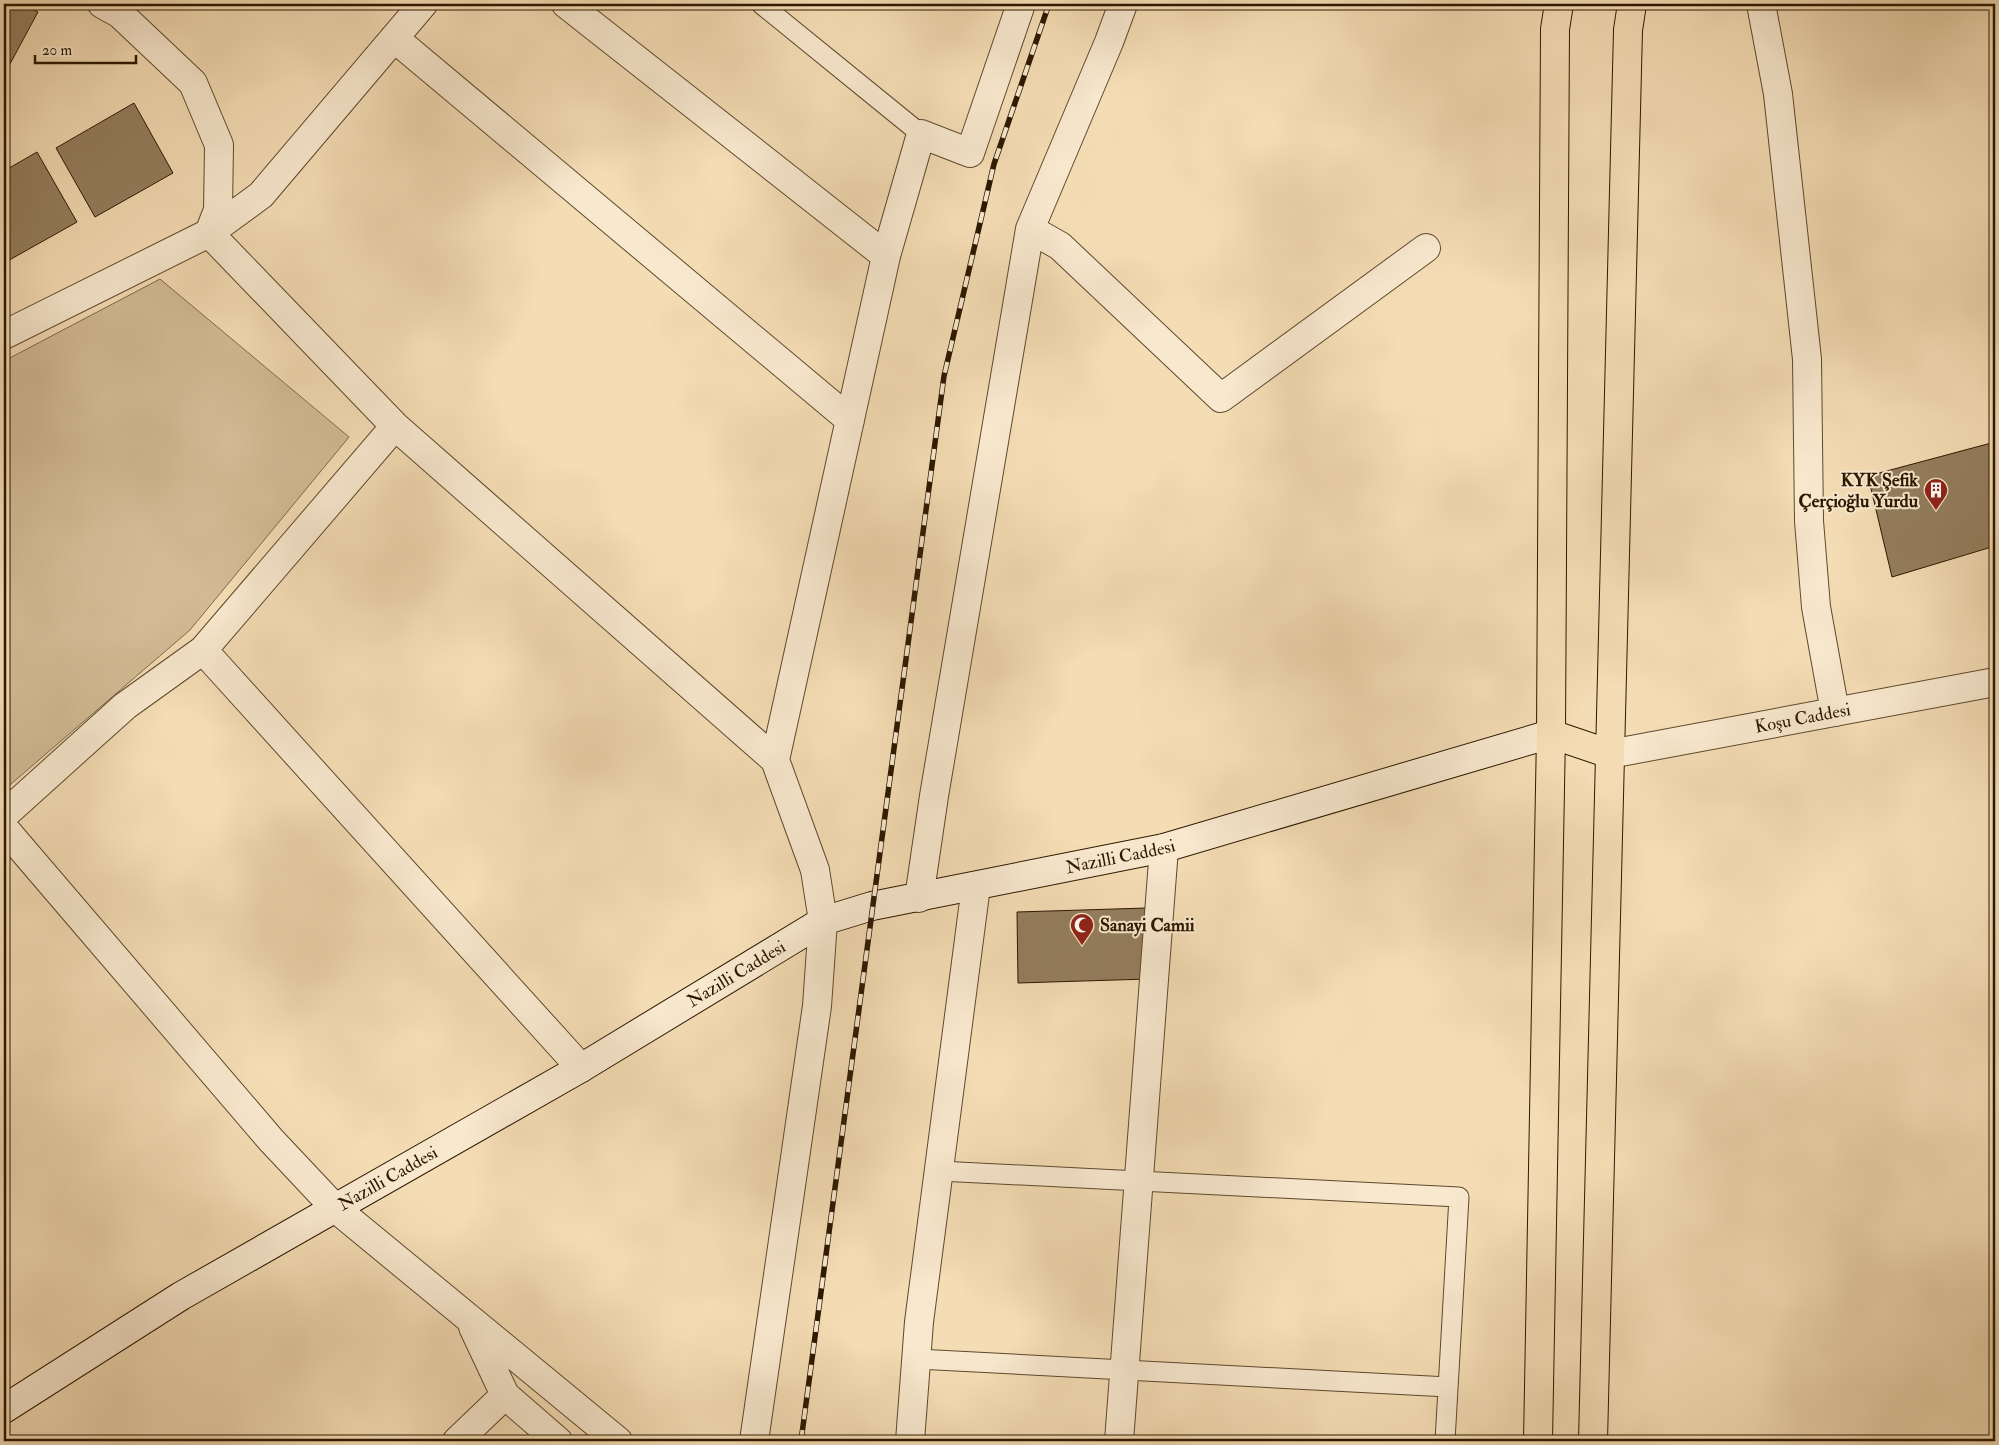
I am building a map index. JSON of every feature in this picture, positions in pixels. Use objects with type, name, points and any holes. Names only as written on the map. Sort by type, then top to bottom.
[{"type":"highway","points":[[1538,1441],[1550,734],[1554,39],[1559,4]]},
{"type":"highway","points":[[1593,1441],[1628,30],[1632,4]]},
{"type":"highway","points":[[1550,734],[1610,754]]},
{"type":"street","points":[[102,4],[120,14],[193,83],[219,145],[218,210],[209,233]]},
{"type":"street","points":[[4,334],[209,233],[261,194],[423,4]]},
{"type":"street","points":[[566,4],[886,256]]},
{"type":"street","points":[[775,760],[886,256],[921,134],[970,153],[1022,4]]},
{"type":"street","points":[[919,898],[934,796],[1030,229],[1109,42],[1123,4]]},
{"type":"street","points":[[1761,4],[1778,94],[1807,359],[1810,521],[1816,607],[1835,712]]},
{"type":"street","points":[[394,38],[850,420]]},
{"type":"street","points":[[1030,229],[1060,246],[1221,398],[1426,248]]},
{"type":"street","points":[[209,233],[395,426],[775,760],[815,870],[823,920],[817,1006],[754,1441]]},
{"type":"street","points":[[4,815],[125,706],[203,650],[395,426]]},
{"type":"street","points":[[203,650],[581,1068]]},
{"type":"street","name":"Koşu Caddesi","points":[[1610,754],[1995,682]]},
{"type":"street","name":"Nazilli Caddesi","points":[[4,1409],[181,1296],[581,1068],[823,920],[872,906],[1164,848],[1550,734]]},
{"type":"street","points":[[4,828],[271,1140],[335,1208],[618,1441]]},
{"type":"street","points":[[1119,1441],[1164,848]]},
{"type":"street","points":[[910,1441],[921,1313],[976,886]]},
{"type":"street","points":[[469,1319],[505,1395],[558,1441]]},
{"type":"street","points":[[457,1441],[505,1395]]},
{"type":"lane","points":[[760,4],[921,134]]},
{"type":"lane","points":[[939,1171],[1459,1197],[1445,1441]]},
{"type":"lane","points":[[917,1358],[1448,1387]]},
{"type":"shaded area","points":[[160,279],[349,437],[190,630],[4,790],[4,361]]},
{"type":"building","points":[[4,4],[23,4],[38,12],[4,75]]},
{"type":"building","points":[[134,103],[173,173],[95,217],[56,148]]},
{"type":"building","points":[[37,152],[77,222],[4,263],[4,171]]},
{"type":"building","name":"KYK Şefik Çerçioğlu Yurdu","points":[[1995,442],[1995,546],[1892,577],[1868,476]]},
{"type":"building","name":"Sanayi Camii","points":[[1147,908],[1148,979],[1018,983],[1017,912]]},
{"type":"railway","points":[[801,1441],[944,376],[994,164],[1049,4]]},
{"type":"place","name":"KYK Şefik Çerçioğlu Yurdu","points":[[1936,511]]},
{"type":"place","name":"Sanayi Camii","points":[[1082,946]]}]
